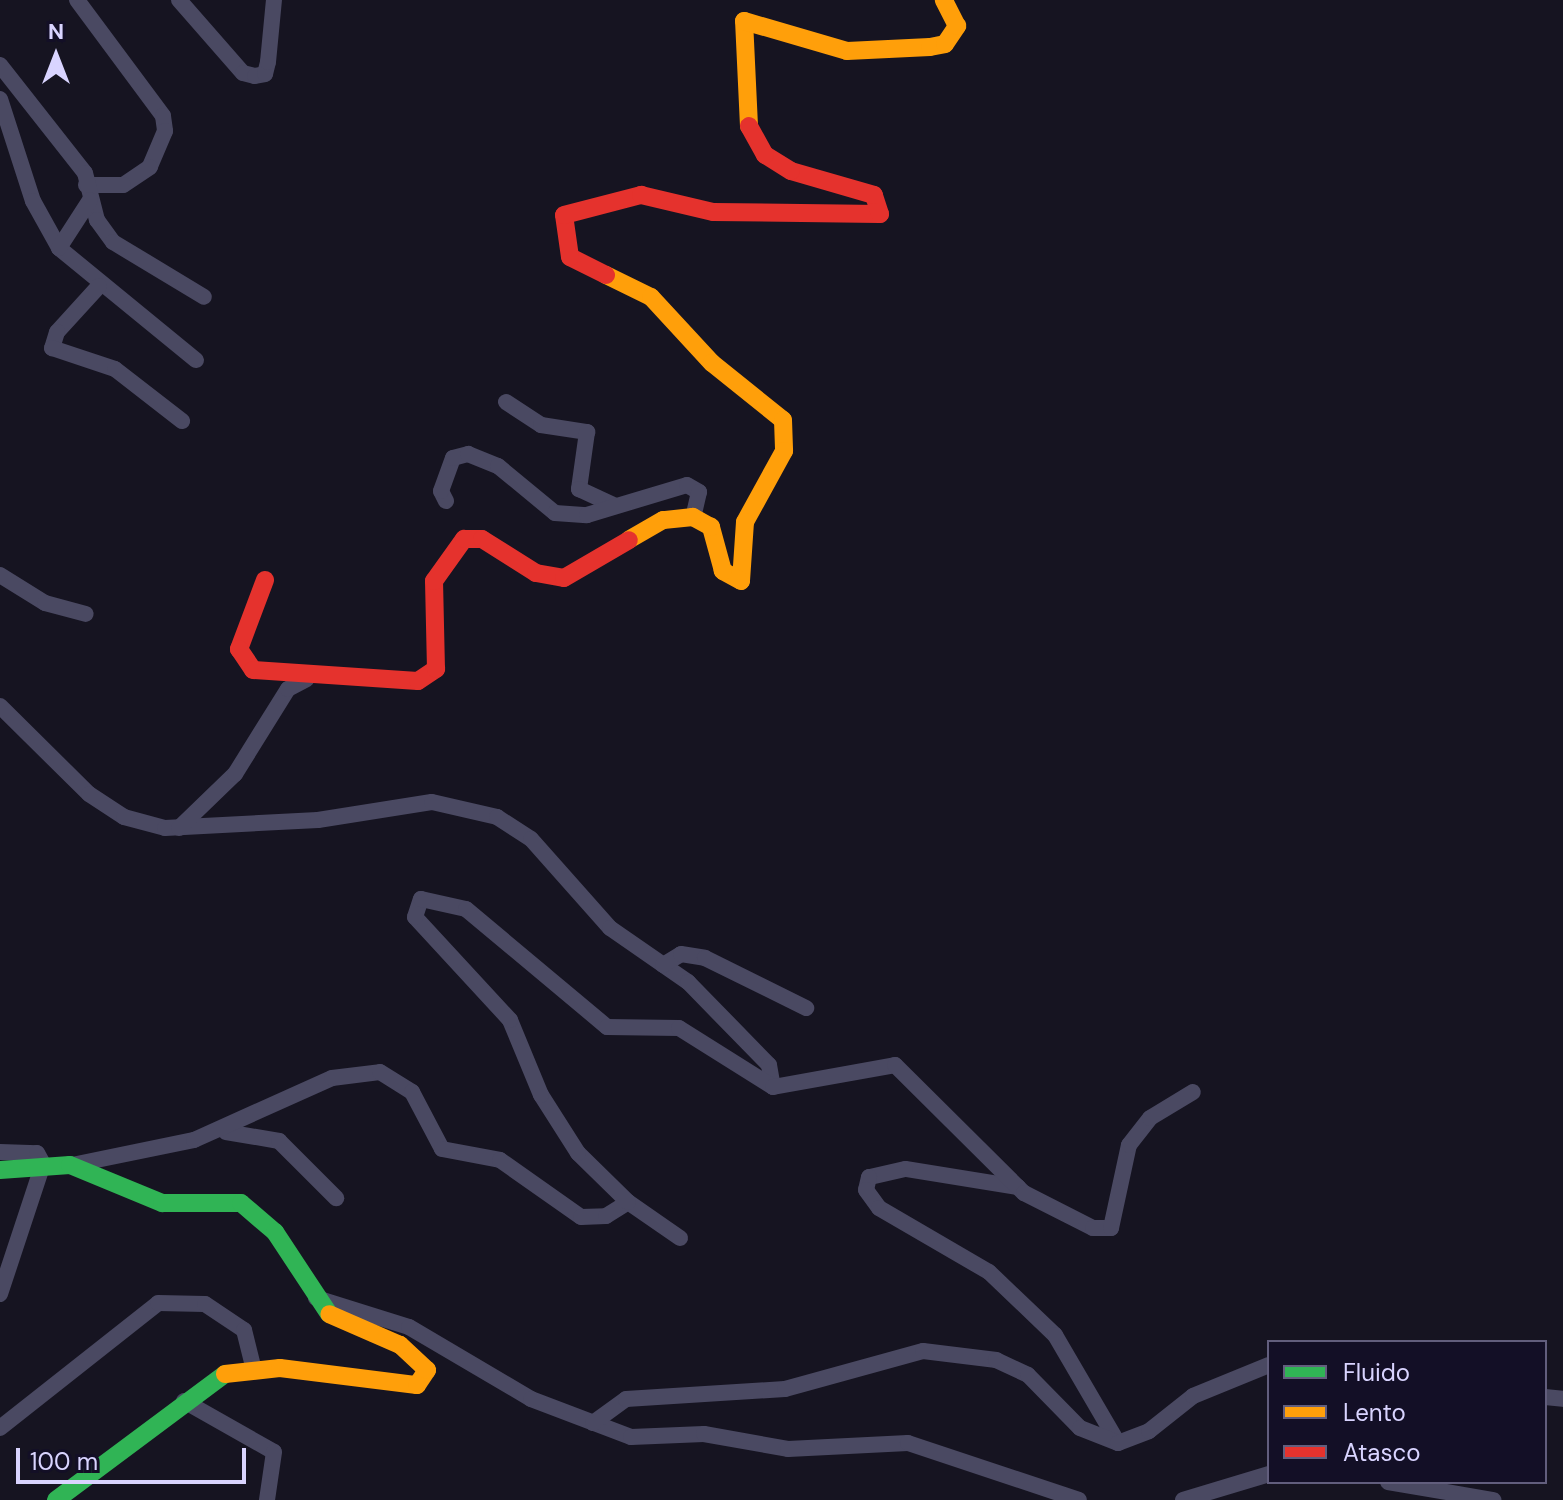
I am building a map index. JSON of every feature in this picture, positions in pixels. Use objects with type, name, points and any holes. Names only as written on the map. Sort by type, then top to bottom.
[{"type":"street","points":[[77,0],[163,116],[165,131],[150,167],[123,185],[88,192]]},
{"type":"street","points":[[179,0],[243,73],[255,76],[265,74],[274,0]]},
{"type":"street","points":[[265,580],[239,649],[243,663],[307,679],[431,676],[434,581],[464,539],[482,539],[536,573],[564,578],[663,520],[693,517],[711,527],[723,571],[741,581],[745,522],[784,451],[783,420],[712,363],[651,297],[570,257],[564,215],[641,195],[713,212],[880,214],[874,195],[791,171],[765,155],[750,133],[739,33],[744,21],[758,20],[847,51],[930,47],[945,44],[957,26],[944,0]]},
{"type":"street","points":[[0,65],[85,173],[88,192],[113,242],[204,297]]},
{"type":"street","points":[[0,99],[33,201],[59,248],[99,286],[196,360]]},
{"type":"street","points":[[59,248],[88,192]]},
{"type":"street","points":[[99,286],[57,332],[52,348],[115,369],[182,421]]},
{"type":"street","points":[[506,402],[541,425],[587,432],[579,489],[614,505]]},
{"type":"street","points":[[446,501],[441,491],[453,458],[468,454],[498,466],[555,513],[587,515],[687,485],[699,492],[693,517]]},
{"type":"street","points":[[0,575],[45,603],[86,614]]},
{"type":"street","points":[[179,828],[235,774],[288,689],[307,679]]},
{"type":"street","points":[[0,706],[89,794],[124,817],[179,828],[318,820],[432,802],[473,807],[531,839],[585,906],[663,965],[769,1065],[773,1087]]},
{"type":"street","points":[[680,1238],[628,1202],[560,1125],[510,1020],[415,917],[421,899],[466,909],[607,1027],[679,1028],[773,1087],[895,1065],[1018,1187],[1069,1217],[1111,1228],[1129,1145],[1150,1118],[1193,1092]]},
{"type":"street","points":[[663,965],[681,954],[705,958],[806,1008]]},
{"type":"street","points":[[0,1170],[43,1164],[70,1165],[220,1131],[332,1078],[380,1072],[412,1092],[442,1149],[500,1160],[581,1217],[606,1216],[628,1202]]},
{"type":"street","points":[[220,1131],[279,1141],[336,1198]]},
{"type":"street","points":[[0,1152],[37,1153],[43,1164],[0,1294]]},
{"type":"street","points":[[56,1500],[223,1374],[253,1367],[394,1384],[426,1379],[423,1360],[346,1328],[316,1298],[275,1232],[241,1203],[162,1203],[70,1165]]},
{"type":"street","points":[[1018,1187],[905,1169],[869,1177],[866,1190],[879,1208],[989,1272],[1055,1335],[1118,1443]]},
{"type":"street","points":[[316,1298],[409,1327],[531,1399],[631,1437],[704,1434],[788,1449],[908,1443],[1079,1500]]},
{"type":"street","points":[[0,1428],[158,1303],[205,1304],[244,1330],[253,1367]]},
{"type":"street","points":[[593,1423],[626,1399],[785,1389],[923,1351],[996,1360],[1028,1375],[1080,1428],[1118,1443],[1149,1431],[1193,1396],[1267,1366]]},
{"type":"street","points":[[184,1401],[274,1452],[267,1500]]},
{"type":"street","points":[[1183,1500],[1267,1475]]},
{"type":"street","points":[[1400,1484],[1493,1500]]},
{"type":"traffic: fast","points":[[0,1170],[70,1165],[162,1203],[241,1203],[275,1232],[329,1314]]},
{"type":"traffic: fast","points":[[56,1500],[225,1374]]},
{"type":"traffic: slow","points":[[749,126],[744,21],[847,51],[930,47],[945,44],[957,26],[944,0]]},
{"type":"traffic: slow","points":[[606,275],[651,297],[712,363],[783,420],[784,451],[745,522],[741,581],[723,571],[711,527],[693,517],[663,520],[629,540]]},
{"type":"traffic: slow","points":[[225,1374],[280,1368],[417,1385],[427,1370],[400,1345],[329,1314]]},
{"type":"traffic: jam","points":[[606,275],[570,257],[564,215],[641,195],[713,212],[880,214],[874,195],[791,171],[765,155],[749,126]]},
{"type":"traffic: jam","points":[[265,580],[239,649],[253,670],[418,681],[436,669],[434,581],[464,539],[482,539],[536,573],[564,578],[629,540]]}]
